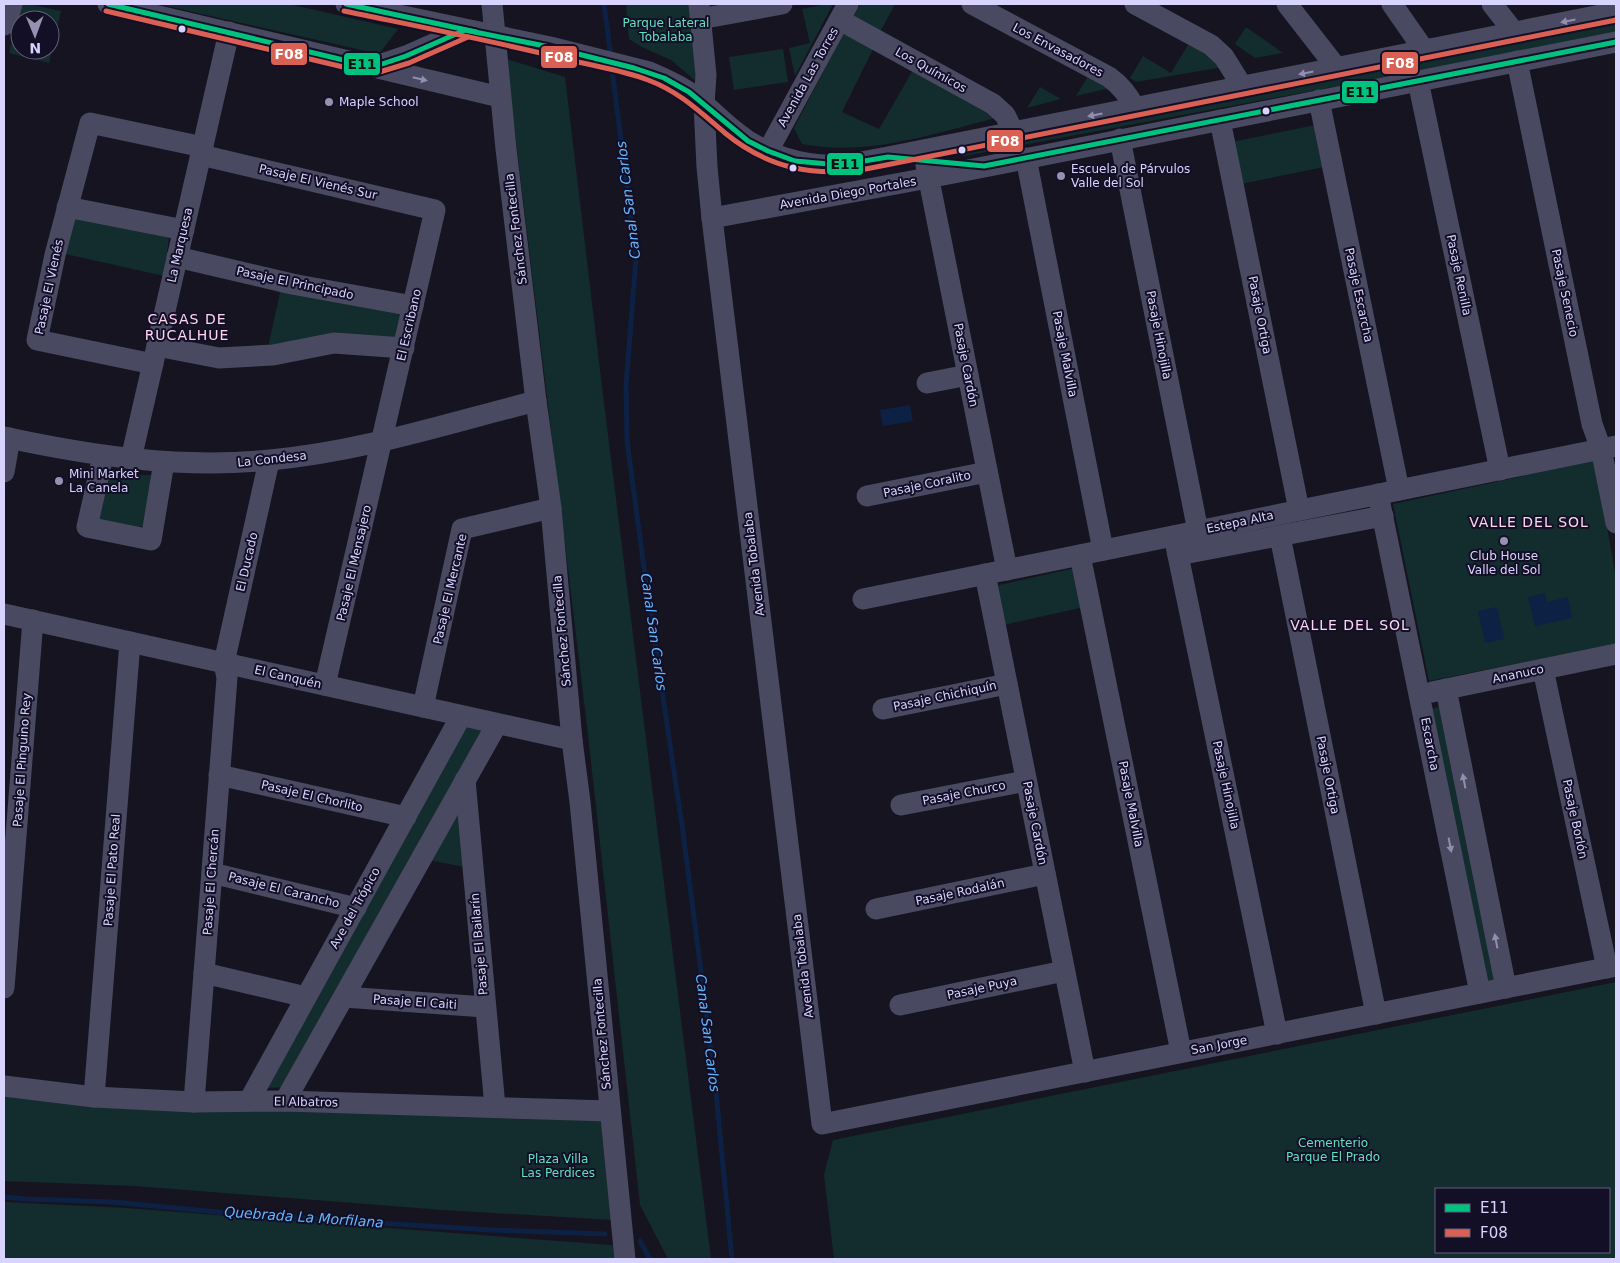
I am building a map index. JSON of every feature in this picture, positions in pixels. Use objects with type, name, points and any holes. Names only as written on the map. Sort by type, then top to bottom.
[{"type":"street","points":[[4,25],[7,22],[12,4]]},
{"type":"street","points":[[108,4],[500,97]]},
{"type":"street","name":"Avenida Diego Portales","points":[[346,4],[550,47],[649,72],[677,84],[704,104],[737,134],[768,151],[795,161],[826,165],[847,164],[888,157],[1424,50],[1514,32],[1602,10]]},
{"type":"street","name":"Sánchez Fontecilla","points":[[492,4],[500,97],[536,401],[551,508],[572,740],[581,811],[625,1259]]},
{"type":"street","points":[[700,11],[782,4]]},
{"type":"street","name":"Los Envasadores","points":[[972,4],[1109,78],[1128,96],[1134,107]]},
{"type":"street","points":[[1135,4],[1211,45],[1224,57],[1242,86]]},
{"type":"street","points":[[1287,4],[1336,67]]},
{"type":"street","points":[[1392,4],[1424,50]]},
{"type":"street","points":[[1492,4],[1514,32]]},
{"type":"street","name":"Avenida Tobalaba","points":[[700,11],[706,74],[704,104],[712,218],[822,1124]]},
{"type":"street","name":"Los Químicos","points":[[844,12],[993,104],[1005,115],[1013,131]]},
{"type":"street","name":"Avenida Las Torres","points":[[768,151],[844,12]]},
{"type":"street","points":[[406,56],[418,39],[417,31],[410,18]]},
{"type":"street","points":[[373,67],[406,56],[465,30]]},
{"type":"street","name":"La Marquesa","points":[[131,459],[229,32]]},
{"type":"street","name":"Avenida Diego Portales","points":[[888,157],[927,169],[984,166],[1517,61],[1615,46]]},
{"type":"street","name":"Pasaje Senecio","points":[[1517,61],[1592,424],[1608,447],[1616,523]]},
{"type":"street","name":"Pasaje Renilla","points":[[1418,81],[1500,470]]},
{"type":"street","name":"Pasaje Escarcha","points":[[1320,100],[1399,490]]},
{"type":"street","name":"Pasaje Ortiga","points":[[1220,120],[1299,510]]},
{"type":"street","name":"Pasaje El Vienés","points":[[155,355],[37,340],[54,255],[90,123],[202,151]]},
{"type":"street","points":[[952,163],[956,151],[961,146],[983,137]]},
{"type":"street","name":"Pasaje Hinojilla","points":[[1120,139],[1198,531]]},
{"type":"street","name":"Pasaje El Vienés Sur","points":[[202,151],[435,210]]},
{"type":"street","name":"Pasaje Malvilla","points":[[1026,158],[1103,550]]},
{"type":"street","name":"Avenida Diego Portales","points":[[712,218],[952,163],[984,166]]},
{"type":"street","name":"Pasaje Cardón","points":[[927,169],[1007,570]]},
{"type":"street","points":[[67,207],[184,230]]},
{"type":"street","name":"El Escribano","points":[[383,440],[435,210]]},
{"type":"street","name":"Pasaje El Principado","points":[[177,257],[292,284],[413,306]]},
{"type":"street","points":[[155,355],[219,358],[273,355],[334,343],[404,348]]},
{"type":"street","points":[[927,383],[968,375]]},
{"type":"street","name":"La Condesa","points":[[7,438],[103,456],[164,462],[234,463],[270,461],[320,454],[383,440],[536,401]]},
{"type":"street","points":[[4,472],[7,438]]},
{"type":"street","name":"Pasaje El Mensajero","points":[[325,685],[383,440]]},
{"type":"street","name":"Estepa Alta","points":[[1176,545],[1198,531],[1608,447]]},
{"type":"street","points":[[103,456],[87,527],[151,540],[164,462]]},
{"type":"street","name":"El Ducado","points":[[224,663],[270,461]]},
{"type":"street","name":"Pasaje Coralito","points":[[867,496],[987,472]]},
{"type":"street","name":"Escarcha","points":[[1378,494],[1480,993]]},
{"type":"street","name":"Pasaje El Mercante","points":[[423,707],[462,529],[551,508]]},
{"type":"street","name":"Estepa Alta","points":[[863,599],[1103,550],[1280,536],[1383,516]]},
{"type":"street","name":"Pasaje Ortiga","points":[[1280,536],[1376,1014]]},
{"type":"street","name":"Pasaje Hinojilla","points":[[1176,545],[1277,1034]]},
{"type":"street","name":"Pasaje Malvilla","points":[[1080,555],[1181,1052]]},
{"type":"street","name":"Pasaje Cardón","points":[[985,574],[1085,1072]]},
{"type":"street","name":"El Canquén","points":[[4,614],[572,740]]},
{"type":"street","name":"Pasaje El Pinguino Rey","points":[[4,988],[32,620]]},
{"type":"street","name":"Pasaje El Pato Real","points":[[94,1097],[130,642]]},
{"type":"street","name":"Ananuco","points":[[1420,694],[1616,654]]},
{"type":"street","name":"Pasaje El Chercán","points":[[194,1102],[227,678],[224,663]]},
{"type":"street","name":"Pasaje Borlón","points":[[1543,669],[1611,967]]},
{"type":"street","name":"Pasaje Chichiquín","points":[[883,709],[1007,684]]},
{"type":"street","points":[[1446,689],[1506,988]]},
{"type":"street","name":"Ave del Trópico","points":[[249,1101],[461,716]]},
{"type":"street","points":[[285,1101],[497,724]]},
{"type":"street","name":"Pasaje El Chorlito","points":[[219,775],[406,817]]},
{"type":"street","name":"Pasaje El Bailarín","points":[[465,780],[495,1107]]},
{"type":"street","name":"Pasaje Churco","points":[[901,805],[1026,781]]},
{"type":"street","name":"Pasaje El Carancho","points":[[212,873],[356,908]]},
{"type":"street","name":"Pasaje Rodalán","points":[[876,909],[1045,874]]},
{"type":"street","name":"San Jorge","points":[[822,1124],[1611,967]]},
{"type":"street","name":"Pasaje Puya","points":[[900,1005],[1064,971]]},
{"type":"street","points":[[204,973],[306,998]]},
{"type":"street","name":"Pasaje El Caiti","points":[[344,997],[485,1007]]},
{"type":"street","name":"El Albatros","points":[[4,1086],[94,1097],[194,1102],[285,1101],[609,1111]]},
{"type":"green space","points":[[20,4],[56,10],[19,10]]},
{"type":"green space","points":[[158,4],[289,4],[398,29],[379,54]]},
{"type":"green space","name":"Parque Lateral Tobalaba","points":[[626,4],[689,4],[697,82],[671,60],[629,39]]},
{"type":"green space","points":[[833,4],[795,76],[789,48],[810,43],[802,9]]},
{"type":"green space","points":[[860,4],[895,4],[878,36],[851,21]]},
{"type":"green space","points":[[1616,21],[1616,34],[964,156],[964,150]]},
{"type":"green space","points":[[1246,27],[1283,53],[1255,58],[1235,44]]},
{"type":"green space","points":[[846,28],[875,45],[842,112],[879,129],[913,70],[1000,117],[927,136],[877,145],[852,148],[802,144],[794,128]]},
{"type":"green space","points":[[1191,40],[1223,67],[1136,82],[1130,78],[1143,56],[1171,73]]},
{"type":"green space","points":[[783,49],[788,82],[734,90],[729,57]]},
{"type":"green space","points":[[506,59],[565,77],[711,1259],[668,1259],[640,1205],[587,726]]},
{"type":"green space","points":[[37,60],[50,60],[49,63]]},
{"type":"green space","points":[[1089,75],[1110,88],[1076,96]]},
{"type":"green space","points":[[1040,87],[1061,99],[1027,108]]},
{"type":"green space","points":[[1315,125],[1324,167],[1241,184],[1232,142]]},
{"type":"green space","points":[[70,211],[170,230],[164,276],[61,253]]},
{"type":"green space","points":[[281,288],[403,311],[395,343],[268,347]]},
{"type":"green space","name":"Club House Valle del Sol","points":[[1593,461],[1594,467],[1597,470],[1616,578],[1616,644],[1429,681],[1393,504]]},
{"type":"green space","points":[[102,475],[155,475],[147,524],[135,529],[97,522]]},
{"type":"green space","points":[[1075,568],[1084,607],[1004,625],[995,586]]},
{"type":"green space","points":[[1443,706],[1497,982],[1486,984],[1431,709]]},
{"type":"green space","points":[[463,727],[483,730],[289,1087],[267,1088]]},
{"type":"green space","points":[[456,802],[465,867],[428,860]]},
{"type":"green space","name":"Cementerio Parque El Prado","points":[[1616,982],[1616,1259],[834,1259],[824,1175],[833,1140]]},
{"type":"green space","name":"Plaza Villa Las Perdices","points":[[4,1092],[604,1115],[613,1220],[443,1210],[135,1186],[4,1181]]},
{"type":"green space","points":[[4,1202],[126,1208],[611,1245],[617,1247],[619,1259],[4,1259]]},
{"type":"water","points":[[910,405],[913,421],[883,426],[880,410]]},
{"type":"water","points":[[1545,593],[1547,602],[1568,597],[1572,618],[1535,626],[1528,597]]},
{"type":"water","points":[[1497,607],[1504,639],[1485,643],[1478,611]]},
{"type":"waterway","name":"Canal San Carlos","points":[[604,4],[611,58]]},
{"type":"waterway","name":"Canal San Carlos","points":[[612,69],[636,259],[626,385],[627,440],[683,832],[714,1072],[732,1259]]},
{"type":"waterway","name":"Quebrada La Morfilana","points":[[4,1197],[113,1202],[249,1215],[491,1230],[605,1234]]},
{"type":"waterway","name":"Quebrada La Morfilana","points":[[640,1241],[650,1259]]},
{"type":"transit line","name":"E11","points":[[108,4],[373,67],[406,56],[465,30],[550,47],[634,68],[664,78],[689,92],[748,141],[768,151],[795,161],[840,165],[888,157],[984,166],[1616,42]]},
{"type":"transit line","name":"E11","points":[[346,4],[476,32]]},
{"type":"transit line","name":"F08","points":[[106,11],[373,74],[409,63],[468,37]]},
{"type":"transit line","name":"F08","points":[[344,11],[517,47],[639,77],[670,90],[725,133],[759,155],[776,163],[794,168],[831,172],[871,168],[1616,20]]},
{"type":"place","name":"Maple School","points":[[329,102]]},
{"type":"place","name":"Escuela de Párvulos Valle del Sol","points":[[1061,176]]},
{"type":"place","name":"Mini Market La Canela","points":[[59,481]]},
{"type":"place","name":"Club House Valle del Sol","points":[[1504,541]]},
{"type":"district","name":"CASAS DE RUCALHUE","points":[[187,328]]},
{"type":"district","name":"VALLE DEL SOL","points":[[1529,522]]},
{"type":"district","name":"VALLE DEL SOL","points":[[1350,625]]}]
